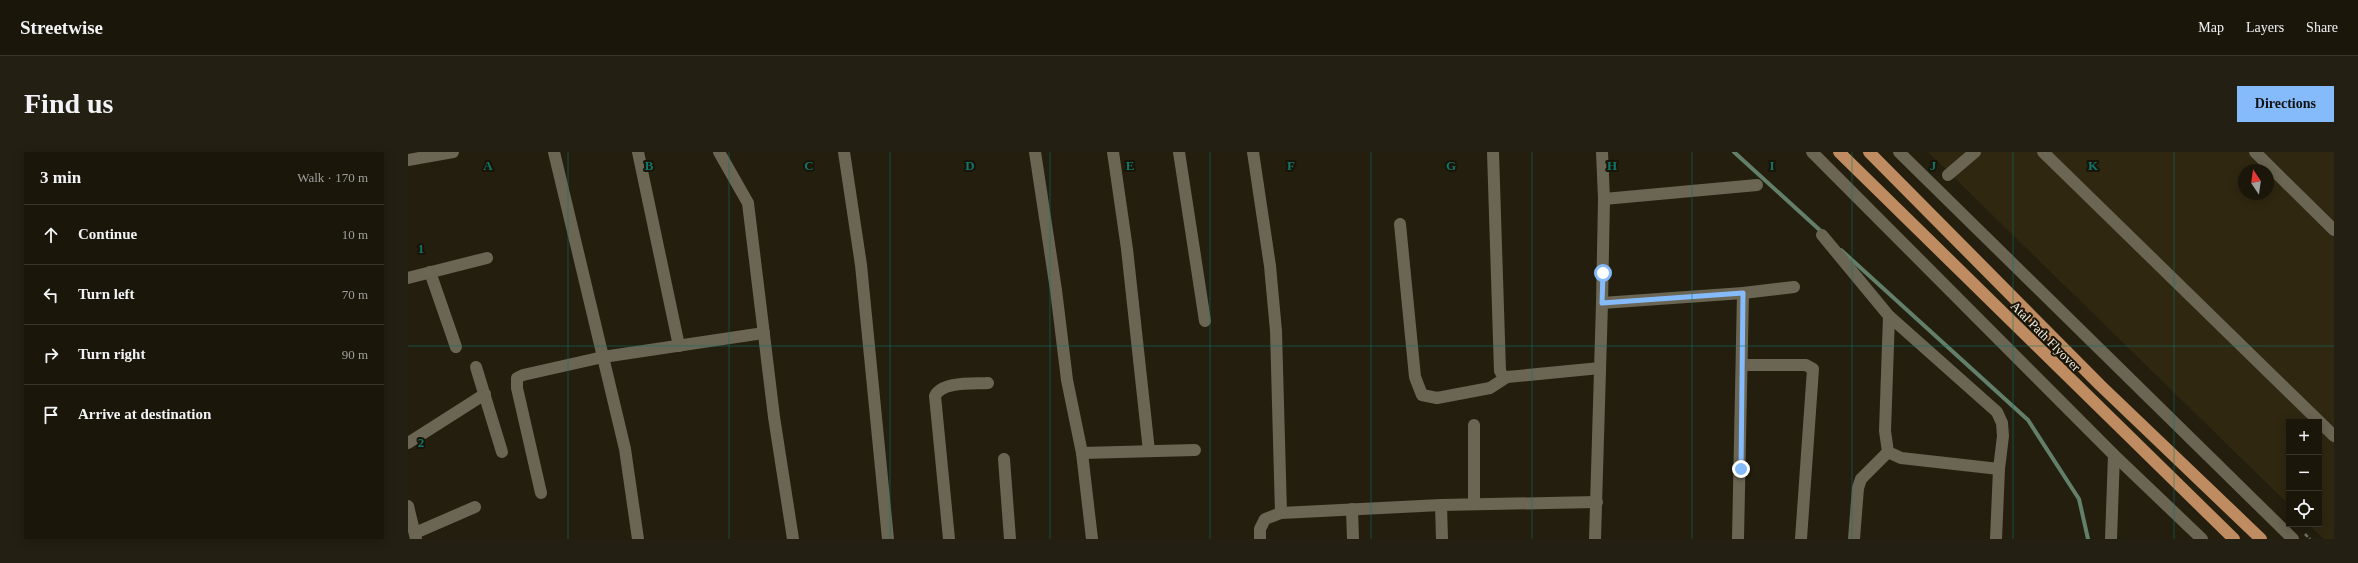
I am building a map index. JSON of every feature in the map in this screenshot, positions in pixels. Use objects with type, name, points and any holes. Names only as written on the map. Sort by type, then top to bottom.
[{"type":"main road","name":"Atal Path Flyover","points":[[1839,152],[2234,539]]},
{"type":"main road","name":"Atal Path Flyover","points":[[1869,152],[2100,385],[2261,539]]},
{"type":"street","points":[[408,160],[453,152]]},
{"type":"street","points":[[554,152],[625,449],[638,539]]},
{"type":"street","points":[[638,152],[679,346]]},
{"type":"street","points":[[719,152],[748,203],[764,333],[793,539]]},
{"type":"street","points":[[844,152],[861,265],[888,539]]},
{"type":"street","points":[[1035,152],[1056,290],[1067,380],[1082,453],[1092,539]]},
{"type":"street","points":[[1113,152],[1127,249],[1148,451]]},
{"type":"street","points":[[1180,152],[1205,321]]},
{"type":"street","points":[[1253,152],[1270,266],[1276,331],[1281,513]]},
{"type":"street","points":[[1493,152],[1500,366],[1502,374],[1507,377]]},
{"type":"street","points":[[1595,539],[1604,199],[1602,152]]},
{"type":"street","points":[[1812,152],[2114,455],[2202,539]]},
{"type":"street","points":[[1899,152],[2293,539]]},
{"type":"street","points":[[1948,175],[1975,152]]},
{"type":"street","points":[[2043,152],[2334,436]]},
{"type":"street","points":[[2255,152],[2334,230]]},
{"type":"street","points":[[1604,199],[1757,185]]},
{"type":"street","points":[[1400,224],[1415,377],[1418,390],[1428,397],[1437,398],[1490,388],[1507,377],[1600,368]]},
{"type":"street","points":[[1822,235],[1889,316],[1997,412],[2003,428],[1999,469],[1996,539]]},
{"type":"street","points":[[408,278],[487,258]]},
{"type":"street","points":[[430,272],[456,347]]},
{"type":"street","points":[[1602,303],[1743,293],[1794,287]]},
{"type":"street","points":[[1738,539],[1743,365],[1743,293]]},
{"type":"street","points":[[1888,452],[1885,431],[1889,316]]},
{"type":"street","points":[[541,493],[517,388],[517,378],[524,375],[603,357],[764,333]]},
{"type":"street","points":[[1743,365],[1806,365],[1813,369],[1801,539]]},
{"type":"street","points":[[476,366],[502,452]]},
{"type":"street","points":[[949,539],[935,396],[940,390],[948,387],[988,383]]},
{"type":"street","points":[[408,443],[485,394]]},
{"type":"street","points":[[1474,425],[1474,504]]},
{"type":"street","points":[[1082,453],[1195,450]]},
{"type":"street","points":[[1888,452],[1901,458],[1999,469]]},
{"type":"street","points":[[1854,539],[1858,488],[1861,479],[1888,452]]},
{"type":"street","points":[[2111,539],[2114,455]]},
{"type":"street","points":[[1004,459],[1010,539]]},
{"type":"street","points":[[1260,539],[1260,529],[1265,519],[1281,513],[1441,505],[1597,502]]},
{"type":"street","points":[[1441,505],[1442,539]]},
{"type":"street","points":[[408,506],[413,532],[475,507]]},
{"type":"street","points":[[1352,509],[1353,539]]},
{"type":"shaded area","points":[[1928,152],[2334,152],[2334,539],[2324,539],[2311,527],[2322,527],[2322,419],[2286,419],[2286,502]]},
{"type":"waterway","points":[[1734,152],[1823,233]]},
{"type":"waterway","points":[[1841,250],[2028,420],[2079,499],[2088,539]]},
{"type":"route","points":[[1603,273],[1602,303],[1743,293],[1741,469]]}]
